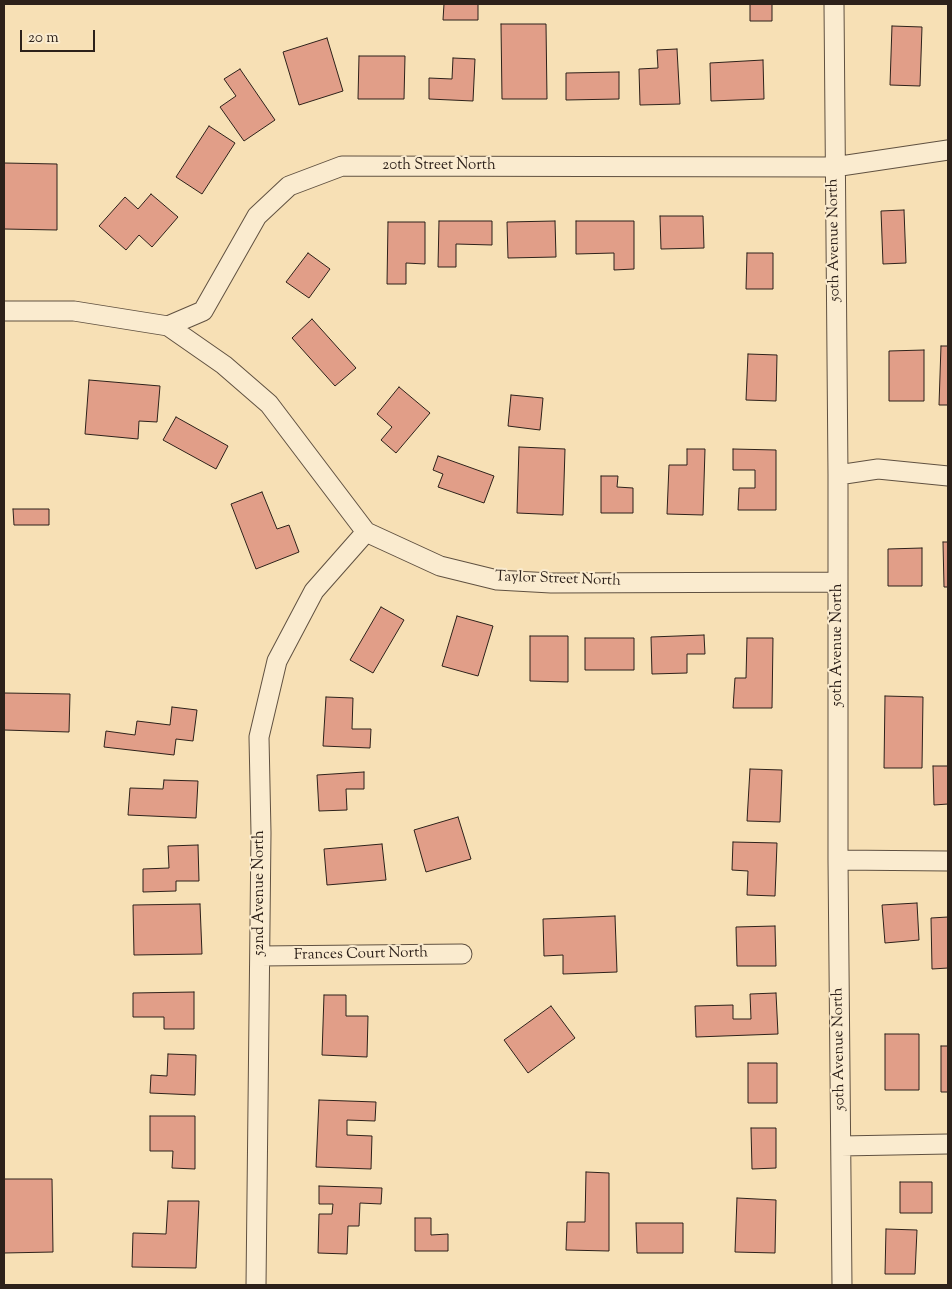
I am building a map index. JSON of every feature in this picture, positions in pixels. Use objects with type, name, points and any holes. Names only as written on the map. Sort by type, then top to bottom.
[{"type":"street","name":"50th Avenue North","points":[[834,4],[842,1285]]},
{"type":"street","name":"20th Street North","points":[[168,326],[203,311],[257,216],[289,186],[342,166],[834,167],[948,150]]},
{"type":"street","points":[[4,311],[74,311],[168,326]]},
{"type":"street","name":"Taylor Street North","points":[[168,326],[224,365],[268,404],[366,532],[440,566],[497,580],[551,583],[838,582]]},
{"type":"street","points":[[838,475],[878,468],[948,476]]},
{"type":"street","name":"52nd Avenue North","points":[[256,1285],[261,833],[259,737],[277,661],[314,591],[366,532]]},
{"type":"street","points":[[838,860],[948,861]]},
{"type":"street","name":"Frances Court North","points":[[260,956],[462,954]]},
{"type":"street","points":[[842,1146],[948,1144]]},
{"type":"building","points":[[444,4],[478,4],[478,20],[443,20]]},
{"type":"building","points":[[750,4],[772,4],[772,21],[750,21]]},
{"type":"building","points":[[501,24],[546,24],[547,99],[502,99]]},
{"type":"building","points":[[892,26],[922,27],[920,86],[890,85]]},
{"type":"building","points":[[327,38],[343,91],[299,105],[283,52]]},
{"type":"building","points":[[677,49],[680,104],[640,105],[639,69],[658,68],[657,50]]},
{"type":"building","points":[[359,56],[405,56],[404,99],[358,99]]},
{"type":"building","points":[[453,58],[475,59],[473,101],[429,99],[429,78],[452,79]]},
{"type":"building","points":[[763,60],[764,99],[711,101],[710,63]]},
{"type":"building","points":[[240,69],[275,120],[244,141],[220,107],[236,96],[224,79]]},
{"type":"building","points":[[619,72],[619,99],[566,100],[566,73]]},
{"type":"building","points":[[209,126],[235,143],[202,194],[176,177]]},
{"type":"building","points":[[4,163],[57,164],[57,230],[4,229]]},
{"type":"building","points":[[151,194],[178,217],[152,247],[139,235],[126,250],[99,226],[125,197],[138,209]]},
{"type":"building","points":[[904,210],[906,263],[883,264],[881,211]]},
{"type":"building","points":[[660,216],[703,216],[704,248],[661,249]]},
{"type":"building","points":[[439,221],[492,221],[492,245],[456,244],[456,267],[438,267]]},
{"type":"building","points":[[555,221],[556,257],[508,258],[507,222]]},
{"type":"building","points":[[576,221],[634,221],[634,269],[614,270],[614,253],[576,254]]},
{"type":"building","points":[[388,222],[425,222],[425,264],[406,263],[406,284],[387,284]]},
{"type":"building","points":[[308,253],[330,269],[309,298],[286,282]]},
{"type":"building","points":[[747,253],[773,253],[773,289],[746,289]]},
{"type":"building","points":[[312,319],[356,368],[335,386],[292,338]]},
{"type":"building","points":[[941,346],[948,346],[948,405],[939,405]]},
{"type":"building","points":[[924,350],[924,401],[889,401],[889,351]]},
{"type":"building","points":[[748,354],[777,355],[776,401],[746,400]]},
{"type":"building","points":[[89,380],[160,386],[157,422],[139,421],[138,439],[85,434]]},
{"type":"building","points":[[399,387],[430,413],[396,453],[381,440],[392,427],[377,414]]},
{"type":"building","points":[[511,395],[543,398],[540,430],[508,426]]},
{"type":"building","points":[[176,417],[228,446],[216,469],[163,440]]},
{"type":"building","points":[[519,447],[565,449],[563,515],[517,513]]},
{"type":"building","points":[[687,449],[705,449],[703,515],[667,514],[669,465],[687,465]]},
{"type":"building","points":[[733,449],[776,450],[776,510],[738,510],[739,488],[755,488],[755,470],[733,470]]},
{"type":"building","points":[[438,456],[494,476],[484,503],[438,487],[443,474],[433,470]]},
{"type":"building","points":[[601,476],[618,476],[617,487],[633,488],[633,513],[601,513]]},
{"type":"building","points":[[262,492],[277,529],[289,525],[299,552],[256,569],[231,504]]},
{"type":"building","points":[[13,509],[49,509],[49,525],[14,525]]},
{"type":"building","points":[[943,542],[948,542],[948,587],[944,587]]},
{"type":"building","points":[[922,548],[922,586],[888,586],[888,549]]},
{"type":"building","points":[[381,607],[404,620],[373,673],[350,660]]},
{"type":"building","points":[[457,616],[493,626],[478,676],[442,666]]},
{"type":"building","points":[[704,635],[705,654],[687,654],[687,673],[652,674],[651,637]]},
{"type":"building","points":[[530,636],[568,636],[568,682],[530,681]]},
{"type":"building","points":[[585,638],[634,638],[634,670],[585,670]]},
{"type":"building","points":[[747,638],[773,638],[772,708],[733,708],[735,678],[746,678]]},
{"type":"building","points":[[4,693],[70,694],[69,732],[4,730]]},
{"type":"building","points":[[885,696],[923,697],[922,768],[884,768]]},
{"type":"building","points":[[326,697],[353,698],[352,729],[371,729],[370,748],[323,746]]},
{"type":"building","points":[[172,707],[197,710],[193,741],[176,739],[174,755],[104,747],[106,731],[135,735],[137,721],[170,725]]},
{"type":"building","points":[[933,766],[948,766],[948,804],[934,805]]},
{"type":"building","points":[[750,769],[782,770],[780,822],[747,821]]},
{"type":"building","points":[[364,772],[364,789],[346,789],[347,810],[319,811],[317,775]]},
{"type":"building","points":[[164,780],[198,781],[196,818],[128,815],[130,788],[163,789]]},
{"type":"building","points":[[458,817],[471,859],[426,872],[414,830]]},
{"type":"building","points":[[733,842],[777,843],[775,896],[747,895],[748,871],[732,870]]},
{"type":"building","points":[[382,844],[386,880],[327,885],[324,849]]},
{"type":"building","points":[[198,845],[199,881],[176,881],[176,891],[143,892],[143,869],[169,868],[168,846]]},
{"type":"building","points":[[917,903],[919,940],[885,943],[882,905]]},
{"type":"building","points":[[200,904],[202,954],[134,955],[133,905]]},
{"type":"building","points":[[615,916],[617,972],[563,974],[563,955],[544,956],[543,919]]},
{"type":"building","points":[[948,917],[948,968],[932,969],[931,918]]},
{"type":"building","points":[[775,926],[776,966],[737,966],[736,927]]},
{"type":"building","points":[[194,992],[194,1029],[164,1029],[164,1017],[133,1017],[133,993]]},
{"type":"building","points":[[776,993],[778,1034],[696,1037],[695,1006],[733,1005],[733,1019],[751,1019],[750,994]]},
{"type":"building","points":[[324,995],[346,995],[346,1016],[368,1016],[367,1057],[322,1055]]},
{"type":"building","points":[[551,1006],[575,1038],[528,1073],[504,1040]]},
{"type":"building","points":[[885,1034],[919,1034],[919,1090],[885,1090]]},
{"type":"building","points":[[941,1046],[948,1046],[948,1092],[941,1092]]},
{"type":"building","points":[[168,1054],[196,1055],[195,1095],[150,1093],[151,1075],[167,1076]]},
{"type":"building","points":[[748,1063],[777,1063],[777,1103],[748,1103]]},
{"type":"building","points":[[319,1100],[376,1102],[375,1121],[347,1120],[347,1135],[372,1136],[371,1169],[316,1167]]},
{"type":"building","points":[[150,1116],[195,1116],[195,1169],[172,1168],[173,1151],[150,1151]]},
{"type":"building","points":[[751,1128],[776,1128],[776,1168],[752,1169]]},
{"type":"building","points":[[586,1172],[609,1173],[609,1251],[566,1250],[567,1222],[585,1222]]},
{"type":"building","points":[[4,1179],[52,1179],[53,1252],[4,1253]]},
{"type":"building","points":[[900,1182],[932,1182],[932,1213],[900,1213]]},
{"type":"building","points":[[319,1186],[382,1188],[381,1204],[360,1203],[359,1226],[348,1226],[347,1254],[318,1253],[319,1214],[332,1214],[333,1204],[319,1204]]},
{"type":"building","points":[[737,1198],[776,1200],[775,1253],[735,1252]]},
{"type":"building","points":[[168,1201],[199,1201],[196,1268],[132,1267],[133,1233],[166,1234]]},
{"type":"building","points":[[415,1218],[431,1218],[431,1235],[448,1234],[448,1251],[415,1251]]},
{"type":"building","points":[[636,1223],[683,1223],[683,1253],[637,1253]]},
{"type":"building","points":[[886,1229],[917,1230],[915,1274],[885,1274]]}]
